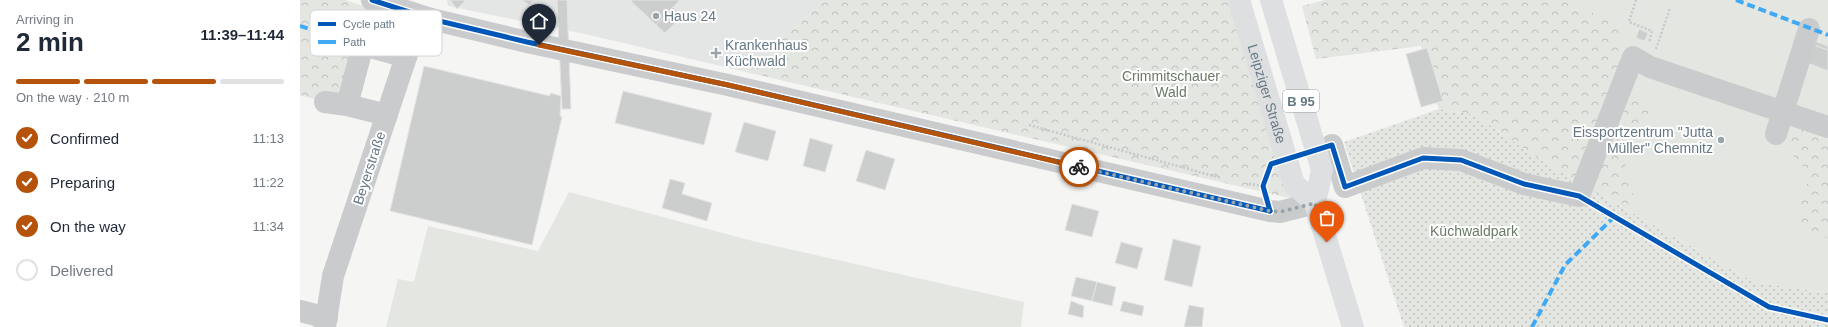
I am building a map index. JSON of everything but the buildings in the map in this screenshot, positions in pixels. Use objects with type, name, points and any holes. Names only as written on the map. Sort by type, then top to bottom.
[{"type":"main road","name":"Leipziger Straße","points":[[1238,0],[1294,184],[1315,203]]},
{"type":"main road","name":"B 95","points":[[1271,0],[1322,170],[1315,203],[1353,327]]},
{"type":"street","points":[[372,0],[403,10]]},
{"type":"street","points":[[442,22],[527,42],[720,83],[1270,211],[1280,212],[1315,203]]},
{"type":"street","points":[[1776,134],[1809,29]]},
{"type":"street","points":[[347,105],[361,56]]},
{"type":"street","points":[[1332,145],[1345,187],[1423,158],[1461,160],[1524,184],[1578,196],[1633,56],[1650,67],[1828,127]]},
{"type":"street","name":"Beyerstraße","points":[[326,323],[333,276],[406,57]]},
{"type":"street","points":[[325,102],[347,105],[387,115]]},
{"type":"street","points":[[1783,111],[1828,114]]},
{"type":"street","points":[[300,311],[326,323]]},
{"type":"path","points":[[1636,0],[1628,22],[1652,32],[1643,62]]},
{"type":"path","points":[[1658,43],[1670,8]]},
{"type":"path","points":[[1029,125],[1225,179]]},
{"type":"path","points":[[1270,211],[1263,186],[1271,164]]},
{"type":"path","points":[[1248,184],[1263,186]]},
{"type":"path","points":[[1578,196],[1769,307],[1828,320]]},
{"type":"shaded area","name":"Krankenhaus Küchwald","points":[[447,0],[824,0],[746,72],[585,34],[448,6]]},
{"type":"green space","points":[[300,0],[345,0],[376,10],[310,10],[310,56],[354,56],[343,108],[300,95]]},
{"type":"green space","name":"Crimmitschauer Wald","points":[[824,0],[1235,0],[1293,199],[746,72]]},
{"type":"green space","points":[[1325,0],[1567,0],[1623,28],[1620,58],[1631,88],[1656,111],[1639,125],[1633,134],[1627,153],[1626,173],[1628,183],[1637,201],[1653,216],[1600,195],[1545,163],[1475,115],[1439,109],[1421,46],[1316,59],[1302,6]]},
{"type":"green space","name":"Eissportzentrum \"Jutta Müller\" Chemnitz","points":[[1498,0],[1828,0],[1828,293],[1753,282],[1596,192],[1639,65]]},
{"type":"green space","name":"Küchwaldpark","points":[[1439,109],[1475,115],[1545,163],[1753,282],[1828,293],[1828,327],[1404,327],[1344,142]]},
{"type":"green space","points":[[1788,122],[1828,131],[1828,238],[1794,227],[1810,174],[1790,151],[1787,139]]},
{"type":"green space","points":[[569,192],[749,240],[1024,302],[1021,327],[386,327],[398,279],[414,282],[428,226],[538,251]]},
{"type":"marked path","points":[[1736,0],[1828,35]]},
{"type":"marked path","points":[[300,26],[310,29]]},
{"type":"marked path","points":[[1532,327],[1565,265],[1615,216]]},
{"type":"cycle path","points":[[372,0],[403,10]]},
{"type":"cycle path","points":[[442,22],[527,42],[728,85],[1270,211]]},
{"type":"cycle path","points":[[1270,211],[1263,186],[1271,164],[1332,145],[1345,187],[1423,158],[1461,160],[1524,184],[1579,196],[1769,307],[1828,320]]},
{"type":"way so far","points":[[1079,167],[1270,211],[1280,212],[1315,203],[1327,242]]},
{"type":"place","name":"Haus 24","points":[[656,16]]},
{"type":"place","name":"Krankenhaus Küchwald","points":[[716,53]]},
{"type":"place","name":"Eissportzentrum \"Jutta Müller\" Chemnitz","points":[[1721,140]]},
{"type":"route","points":[[539,45],[728,85],[1079,167]]}]
